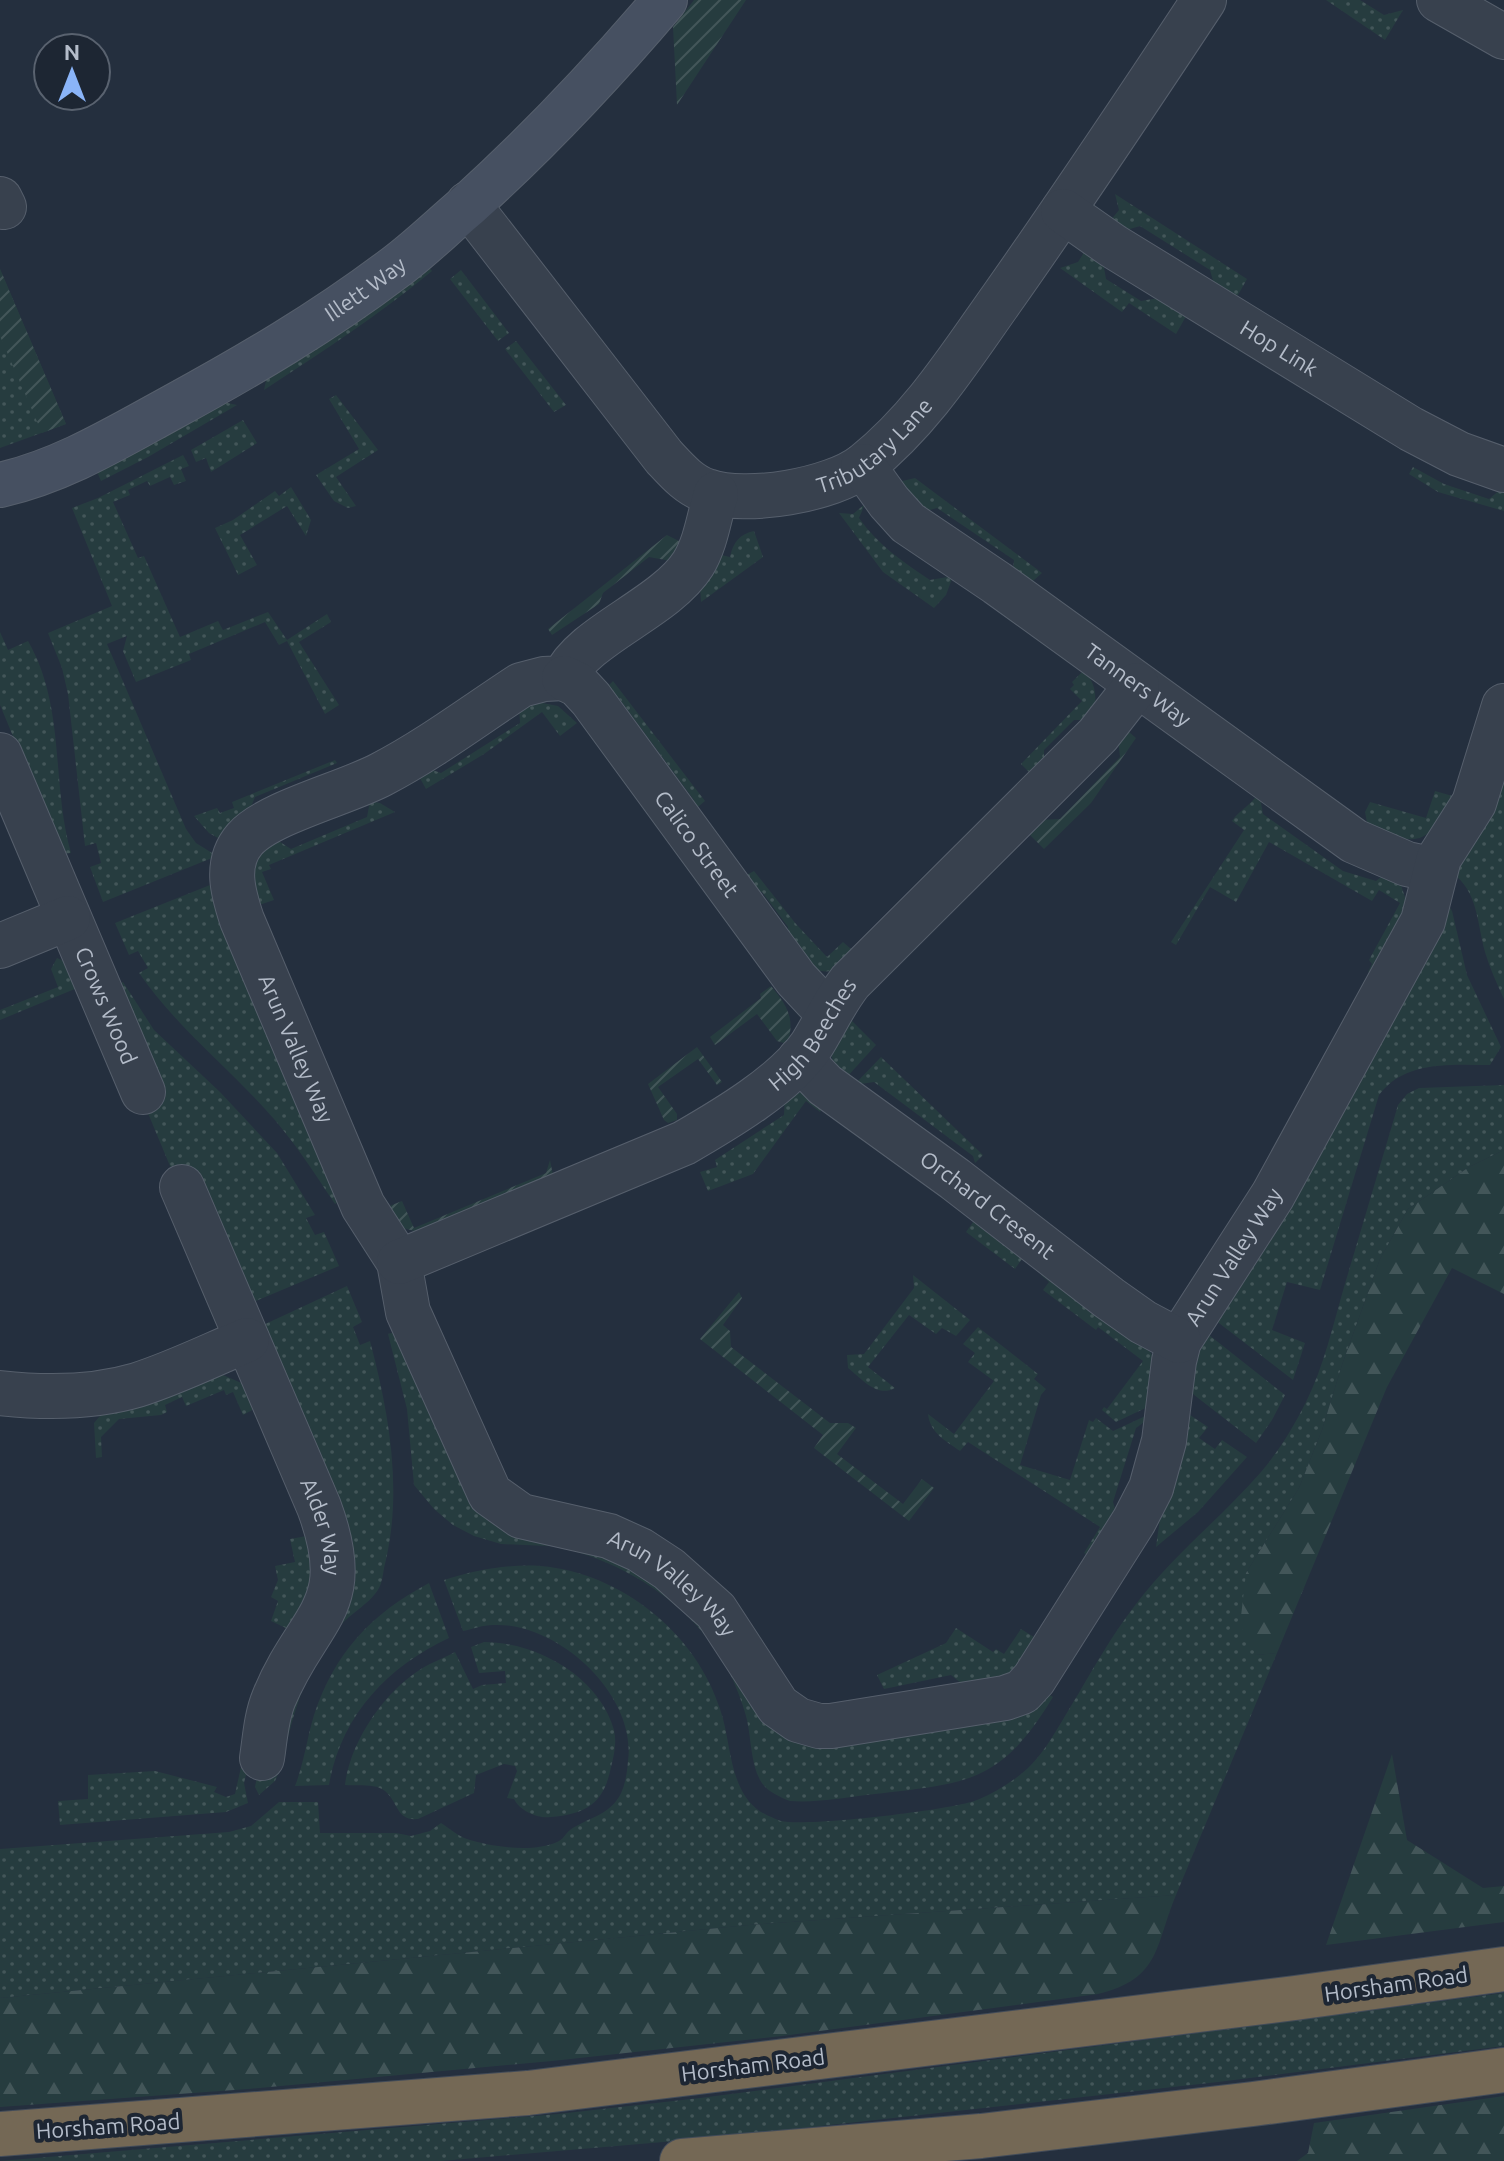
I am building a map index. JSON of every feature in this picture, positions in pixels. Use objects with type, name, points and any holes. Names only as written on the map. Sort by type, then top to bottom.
[{"type":"highway","name":"Horsham Road","points":[[0,2134],[528,2093],[1280,2000],[1504,1969]]},
{"type":"highway","points":[[682,2161],[981,2136],[1504,2070]]},
{"type":"street","name":"Illett Way","points":[[0,485],[69,463],[275,349],[395,268],[549,129],[665,0]]},
{"type":"street","name":"Tributary Lane","points":[[468,204],[664,457],[689,481],[716,494],[741,496],[793,491],[842,477],[863,466],[894,439],[936,392],[1063,211],[1204,0]]},
{"type":"street","points":[[1439,0],[1504,37]]},
{"type":"street","name":"Hop Link","points":[[1063,211],[1113,246],[1411,429],[1459,454],[1504,470]]},
{"type":"street","name":"Tanners Way","points":[[863,466],[908,523],[997,583],[1354,841],[1407,864],[1435,870]]},
{"type":"street","points":[[564,678],[579,656],[667,591],[686,573],[703,542],[716,494]]},
{"type":"street","name":"Calico Street","points":[[564,678],[578,685],[591,699],[796,979],[828,1013]]},
{"type":"street","name":"Arun Valley Way","points":[[564,678],[521,685],[383,774],[265,824],[244,840],[235,857],[233,894],[363,1206],[399,1262],[408,1312],[490,1494],[521,1516],[609,1536],[640,1550],[669,1569],[697,1590],[716,1611],[778,1706],[798,1720],[819,1726],[1016,1696],[1029,1686],[1134,1521],[1151,1488],[1162,1450],[1179,1341],[1261,1215],[1423,921],[1435,870],[1446,846],[1474,803],[1504,706]]},
{"type":"street","name":"High Beeches","points":[[399,1262],[684,1143],[747,1104],[800,1059],[850,982],[1098,735],[1137,685]]},
{"type":"street","name":"Crows Wood","points":[[0,755],[143,1092]]},
{"type":"street","name":"Crows Wood","points":[[0,946],[68,918]]},
{"type":"street","name":"Orchard Cresent","points":[[800,1059],[825,1085],[955,1179],[1109,1298],[1143,1322],[1179,1341]]},
{"type":"street","name":"Alder Way","points":[[182,1187],[319,1507],[334,1562],[333,1585],[328,1600],[273,1700],[262,1758]]},
{"type":"street","points":[[0,1393],[36,1396],[104,1392],[136,1385],[247,1340]]},
{"type":"green space","points":[[694,0],[746,0],[677,105],[673,27]]},
{"type":"green space","points":[[1326,0],[1360,0],[1384,15],[1403,10],[1385,40]]},
{"type":"green space","points":[[1115,194],[1247,279],[1238,295],[1227,298],[1216,291],[1210,270],[1140,226],[1120,232],[1110,221],[1119,210]]},
{"type":"green space","points":[[1085,251],[1103,262],[1106,279],[1141,301],[1164,297],[1189,311],[1176,334],[1129,303],[1122,312],[1060,268],[1078,262]]},
{"type":"green space","points":[[423,260],[432,271],[371,318],[264,390],[268,371]]},
{"type":"green space","points":[[0,269],[66,424],[0,448]]},
{"type":"green space","points":[[0,269],[66,424],[42,433],[0,336]]},
{"type":"green space","points":[[461,270],[509,333],[498,341],[450,279]]},
{"type":"green space","points":[[516,341],[566,405],[554,412],[505,349]]},
{"type":"green space","points":[[336,395],[378,450],[336,477],[356,506],[348,508],[334,501],[316,475],[359,449],[329,399]]},
{"type":"green space","points":[[218,401],[237,405],[101,481],[95,467]]},
{"type":"green space","points":[[243,420],[257,443],[211,472],[206,458],[196,462],[191,450]]},
{"type":"green space","points":[[183,455],[189,466],[181,469],[186,481],[174,485],[170,477],[150,486],[147,481],[128,490],[130,495],[113,502],[138,558],[144,556],[180,637],[218,621],[223,630],[268,612],[287,640],[327,614],[331,622],[299,642],[339,705],[325,714],[287,641],[279,645],[265,622],[189,654],[191,660],[136,682],[123,651],[127,636],[107,644],[186,829],[196,843],[217,856],[103,902],[90,867],[101,863],[96,843],[85,846],[68,694],[48,633],[112,606],[72,508]]},
{"type":"green space","points":[[1413,467],[1444,484],[1489,499],[1501,489],[1504,490],[1504,511],[1438,492],[1409,474]]},
{"type":"green space","points":[[915,478],[1042,573],[1025,588],[1012,580],[1014,560],[937,508],[919,513],[898,482]]},
{"type":"green space","points":[[291,487],[311,520],[306,536],[287,506],[240,535],[257,565],[238,575],[215,528],[233,520],[275,491],[279,496]]},
{"type":"green space","points":[[865,504],[859,518],[874,537],[892,552],[930,580],[953,576],[946,595],[934,608],[883,572],[839,513],[853,514]]},
{"type":"green space","points":[[754,531],[763,557],[701,602],[700,586],[717,554],[730,557],[738,540]]},
{"type":"green space","points":[[667,535],[685,544],[676,562],[649,557],[603,593],[599,604],[552,635],[548,629]]},
{"type":"green space","points":[[0,632],[8,650],[28,641],[40,666],[53,719],[61,800],[71,853],[62,854],[0,705]]},
{"type":"green space","points":[[1084,670],[1095,694],[1092,720],[1074,720],[1044,750],[1044,771],[1031,774],[1021,764],[1082,701],[1070,689],[1074,685],[1072,682]]},
{"type":"green space","points":[[613,681],[705,801],[687,816],[694,800],[618,697],[599,695]]},
{"type":"green space","points":[[532,701],[558,706],[577,723],[560,736],[542,712],[484,754],[426,789],[416,771],[424,767],[441,773],[520,723],[519,706]]},
{"type":"green space","points":[[1129,732],[1136,738],[1091,803],[1044,849],[1027,832],[1039,820],[1060,819],[1120,757],[1118,740]]},
{"type":"green space","points":[[335,760],[337,763],[255,797],[246,819],[225,842],[209,833],[194,816],[217,808],[220,813],[234,808],[232,802]]},
{"type":"green space","points":[[1504,779],[1504,999],[1487,958],[1472,898],[1461,880],[1452,873]]},
{"type":"green space","points":[[1435,791],[1456,797],[1437,825],[1421,838],[1400,838],[1368,828],[1365,812],[1370,802],[1426,818]]},
{"type":"green space","points":[[1259,792],[1263,814],[1343,871],[1376,881],[1386,873],[1401,885],[1409,910],[1376,976],[1368,972],[1372,964],[1369,960],[1400,903],[1379,890],[1372,901],[1269,842],[1236,902],[1210,887],[1176,945],[1171,942],[1244,830],[1232,821]]},
{"type":"green space","points":[[370,801],[395,812],[269,865],[271,869],[262,872],[274,900],[256,906],[252,860],[277,840],[291,849],[367,817]]},
{"type":"green space","points":[[754,871],[827,957],[843,942],[858,955],[847,964],[828,971],[812,968],[804,962],[785,946],[788,927],[762,892],[744,890],[737,880]]},
{"type":"green space","points":[[210,885],[344,1199],[335,1204],[275,1120],[153,992],[139,973],[148,968],[138,951],[129,955],[115,923]]},
{"type":"green space","points":[[1445,901],[1452,911],[1467,975],[1501,1047],[1490,1065],[1445,1065],[1415,1070],[1390,1084],[1379,1095],[1320,1290],[1287,1282],[1272,1330],[1305,1343],[1293,1380],[1211,1317]]},
{"type":"green space","points":[[57,958],[66,962],[82,986],[0,1020],[0,1010],[58,987],[51,969]]},
{"type":"green space","points":[[123,982],[154,1030],[220,1092],[277,1153],[315,1215],[306,1218],[315,1235],[324,1232],[339,1266],[251,1303],[175,1178],[145,1106],[164,1098],[117,985]]},
{"type":"green space","points":[[771,986],[782,1000],[790,1020],[787,1044],[777,1041],[757,1014],[715,1045],[710,1037],[761,998],[760,994]]},
{"type":"green space","points":[[851,1020],[876,1045],[846,1078],[834,1064],[832,1050],[846,1021]]},
{"type":"green space","points":[[697,1047],[722,1082],[717,1085],[698,1059],[658,1087],[677,1114],[677,1120],[668,1123],[648,1084]]},
{"type":"green space","points":[[881,1057],[983,1155],[975,1163],[973,1156],[874,1082],[854,1085]]},
{"type":"green space","points":[[1504,1085],[1504,1150],[1469,1167],[1408,1209],[1380,1259],[1299,1488],[1246,1573],[1256,1655],[1277,1653],[1176,1895],[749,1925],[0,1998],[0,1849],[229,1832],[251,1826],[279,1802],[318,1802],[320,1833],[396,1833],[411,1836],[430,1831],[441,1823],[460,1836],[477,1842],[512,1848],[536,1847],[559,1841],[570,1830],[609,1808],[621,1793],[628,1766],[627,1736],[620,1711],[588,1667],[567,1649],[543,1636],[518,1627],[493,1625],[463,1631],[444,1580],[479,1571],[541,1566],[571,1571],[626,1594],[652,1612],[674,1632],[709,1681],[724,1722],[742,1791],[750,1803],[773,1818],[819,1822],[911,1813],[977,1800],[1004,1786],[1040,1754],[1110,1641],[1150,1586],[1261,1472],[1291,1429],[1323,1360],[1398,1105],[1407,1094],[1419,1088]]},
{"type":"green space","points":[[806,1093],[825,1103],[820,1112],[806,1101],[753,1174],[708,1191],[700,1172],[717,1167],[715,1160],[784,1115],[785,1095]]},
{"type":"green space","points":[[1504,1150],[1504,1294],[1452,1268],[1387,1387],[1277,1653],[1256,1655],[1240,1625],[1246,1573],[1299,1488],[1380,1259],[1408,1209],[1469,1167]]},
{"type":"green space","points":[[550,1160],[553,1175],[422,1233],[395,1226],[382,1209],[402,1201],[414,1228],[546,1173]]},
{"type":"green space","points":[[978,1215],[1026,1253],[1015,1269],[966,1232]]},
{"type":"green space","points":[[1047,1267],[1148,1348],[1156,1362],[1154,1404],[1116,1422],[1102,1410],[1104,1407],[1107,1409],[1143,1361],[1043,1290],[1049,1282],[1041,1275]]},
{"type":"green space","points":[[913,1275],[970,1320],[956,1336],[942,1328],[936,1334],[909,1315],[868,1367],[895,1388],[882,1391],[864,1382],[848,1368],[847,1355],[864,1354],[914,1288]]},
{"type":"green space","points":[[347,1286],[362,1322],[353,1327],[360,1345],[370,1341],[388,1424],[393,1480],[390,1536],[379,1588],[340,1626],[317,1660],[301,1694],[280,1770],[275,1781],[259,1795],[255,1787],[257,1777],[353,1580],[353,1542],[261,1326]]},
{"type":"green space","points":[[739,1292],[742,1298],[723,1325],[730,1331],[731,1347],[830,1423],[848,1423],[856,1428],[837,1454],[903,1504],[922,1479],[934,1488],[909,1521],[814,1448],[823,1435],[700,1339]]},
{"type":"green space","points":[[978,1327],[1038,1374],[1034,1379],[1046,1389],[1041,1395],[1020,1465],[1070,1480],[1089,1420],[1093,1422],[1096,1418],[1113,1431],[1154,1412],[1136,1428],[1113,1502],[1119,1522],[1095,1560],[1084,1553],[1100,1527],[968,1442],[960,1451],[940,1436],[929,1421],[928,1414],[954,1434],[994,1381],[968,1362],[975,1353],[963,1344]]},
{"type":"green space","points":[[399,1331],[549,1539],[548,1546],[501,1544],[474,1536],[453,1525],[434,1509],[414,1485],[407,1409],[388,1334]]},
{"type":"green space","points":[[1204,1331],[1285,1395],[1256,1443],[1189,1391]]},
{"type":"green space","points":[[223,1375],[246,1385],[258,1407],[243,1415],[233,1392],[226,1395],[224,1390],[186,1406],[182,1397],[165,1405],[167,1412],[161,1415],[119,1419],[101,1437],[102,1457],[96,1458],[94,1423],[105,1410],[209,1376]]},
{"type":"green space","points":[[1187,1413],[1208,1427],[1199,1438],[1215,1449],[1222,1440],[1247,1457],[1198,1512],[1156,1547],[1161,1511]]},
{"type":"green space","points":[[312,1535],[318,1581],[290,1630],[271,1621],[278,1601],[271,1597],[278,1580],[275,1566],[295,1562],[290,1539]]},
{"type":"green space","points":[[559,1540],[623,1564],[687,1608],[768,1719],[1043,1691],[1053,1697],[1016,1747],[999,1763],[980,1774],[935,1786],[790,1801],[769,1790],[760,1780],[739,1695],[720,1655],[703,1632],[661,1594],[637,1578],[585,1554],[558,1547]]},
{"type":"green space","points":[[429,1583],[449,1638],[406,1664],[370,1696],[344,1737],[329,1785],[295,1786],[314,1715],[344,1654],[373,1622]]},
{"type":"green space","points":[[956,1628],[993,1652],[996,1649],[1004,1654],[1021,1629],[1042,1642],[1023,1670],[968,1689],[951,1675],[884,1689],[877,1675],[946,1643]]},
{"type":"green space","points":[[484,1642],[524,1648],[544,1656],[580,1678],[595,1693],[606,1711],[615,1740],[608,1779],[598,1798],[575,1813],[551,1817],[535,1815],[520,1807],[514,1799],[507,1798],[517,1771],[515,1766],[504,1764],[476,1775],[474,1793],[418,1819],[411,1819],[402,1814],[381,1788],[345,1785],[361,1735],[382,1704],[421,1669],[455,1652],[473,1689],[506,1683],[505,1671],[479,1673],[471,1647]]},
{"type":"green space","points":[[1392,1754],[1407,1840],[1483,1888],[1504,1886],[1504,1922],[1326,1945]]},
{"type":"green space","points":[[241,1767],[247,1771],[244,1783],[248,1803],[226,1812],[60,1825],[58,1801],[88,1799],[88,1775],[155,1771],[217,1787],[214,1792],[226,1797],[235,1794]]},
{"type":"green space","points":[[1176,1895],[1159,1944],[1145,1969],[1119,1987],[1098,1994],[782,2036],[552,2061],[248,2089],[0,2107],[0,1998],[749,1925]]},
{"type":"green space","points":[[1504,1993],[1504,2046],[1218,2082],[722,2137],[441,2161],[0,2161],[558,2114]]},
{"type":"green space","points":[[1504,2096],[1504,2161],[1297,2161],[1308,2153],[1314,2123]]}]
